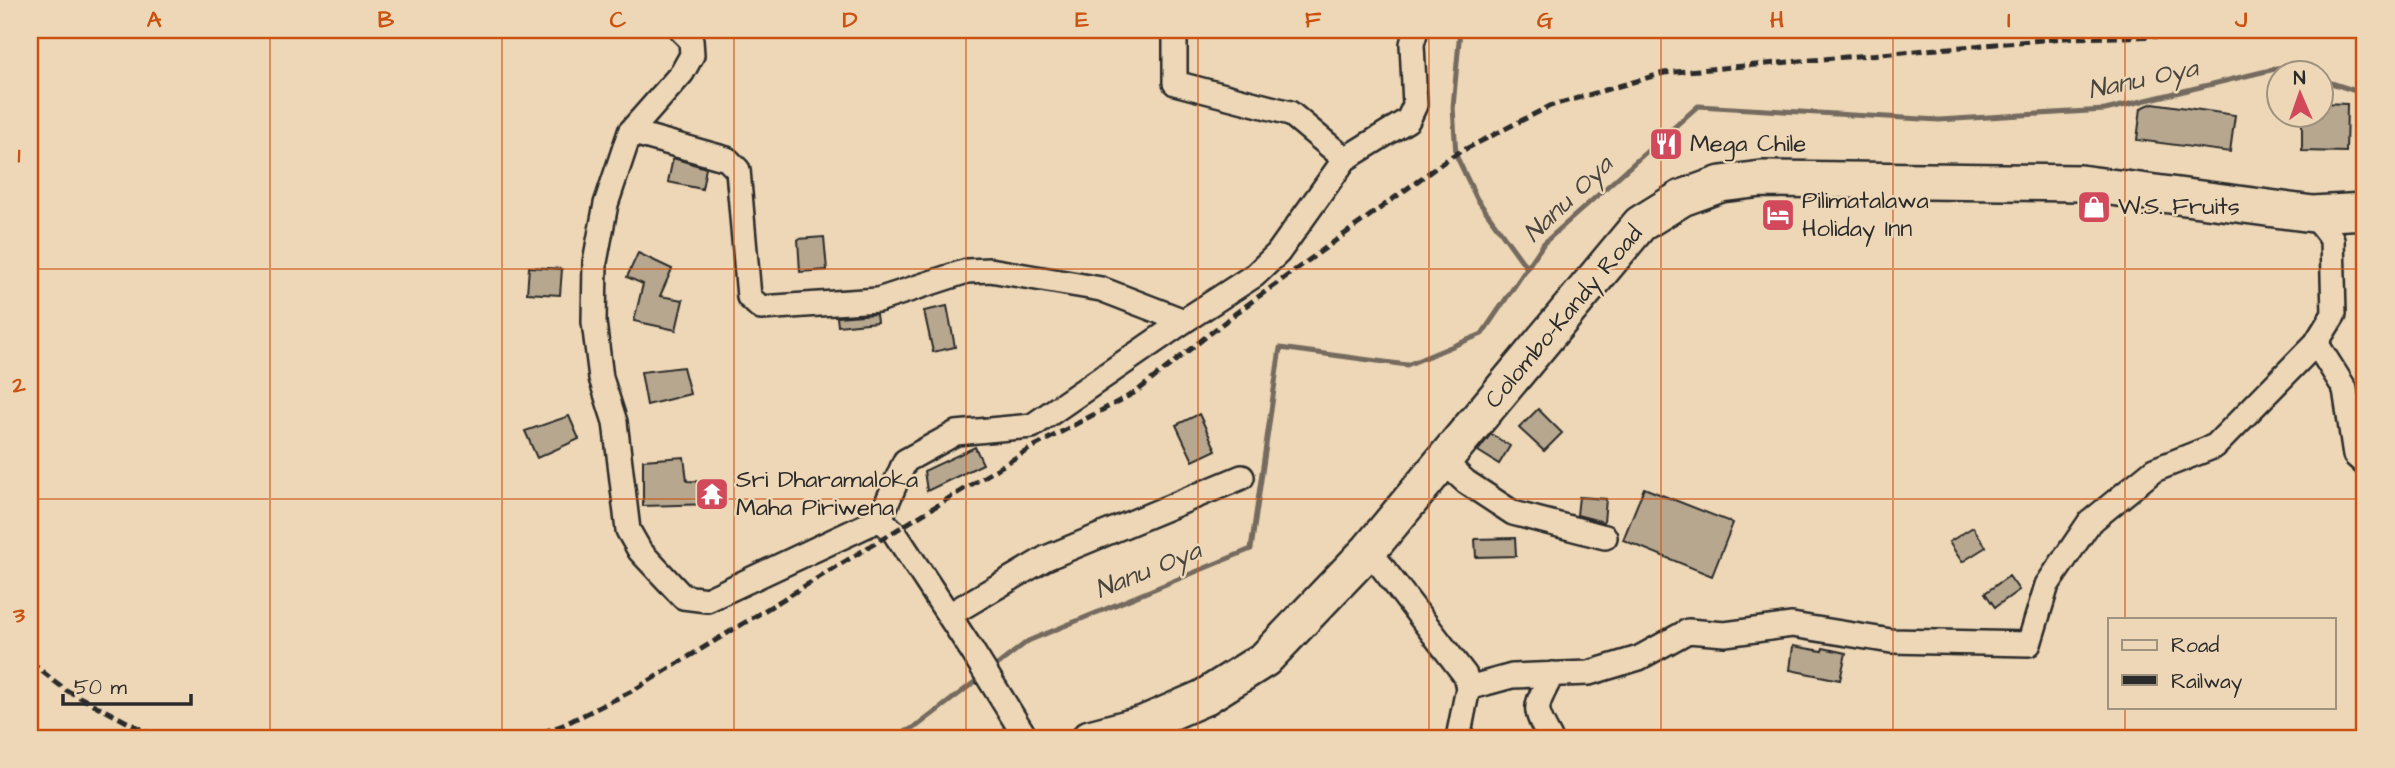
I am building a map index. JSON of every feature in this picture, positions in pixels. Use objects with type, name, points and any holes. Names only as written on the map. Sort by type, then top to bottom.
[{"type":"highway","name":"Colombo-Kandy Road","points":[[1090,738],[1143,724],[1203,698],[1265,659],[1368,550],[1640,224],[1682,198],[1721,184],[1762,178],[2080,183],[2313,214],[2365,211]]},
{"type":"street","points":[[681,30],[691,40],[692,55],[681,73],[630,132],[606,204],[595,262],[594,322],[601,378],[615,422],[628,530],[640,551],[682,597],[707,600],[880,519],[905,461],[956,433],[1032,426],[1255,275],[1278,253],[1345,159],[1408,120],[1415,105],[1412,44],[1416,30]]},
{"type":"street","points":[[1175,30],[1175,83],[1290,113],[1345,159]]},
{"type":"street","points":[[630,132],[727,159],[738,170],[749,297],[761,308],[878,300],[967,271],[990,270],[1101,289],[1184,321]]},
{"type":"street","points":[[1468,688],[1512,676],[1589,673],[1639,658],[1688,631],[1725,634],[1792,625],[1891,641],[2029,644],[2047,585],[2089,523],[2154,470],[2216,446],[2316,344],[2334,314],[2332,239],[2313,214]]},
{"type":"street","points":[[2316,344],[2345,389],[2355,455],[2365,464]]},
{"type":"street","points":[[1443,461],[1466,482],[1513,513],[1605,537]]},
{"type":"street","points":[[948,615],[1046,558],[1242,477]]},
{"type":"street","points":[[880,519],[894,532],[1026,738]]},
{"type":"street","points":[[1368,550],[1465,675],[1468,688],[1458,738]]},
{"type":"street","points":[[1550,738],[1536,714],[1552,674]]},
{"type":"building","points":[[2153,103],[2235,115],[2230,152],[2137,140],[2141,108]]},
{"type":"building","points":[[2336,104],[2347,104],[2346,152],[2302,151],[2302,130],[2336,130]]},
{"type":"building","points":[[673,158],[706,168],[702,189],[668,182]]},
{"type":"building","points":[[824,237],[827,270],[800,272],[798,239]]},
{"type":"building","points":[[638,253],[672,269],[660,296],[683,300],[676,330],[634,321],[643,284],[627,277]]},
{"type":"building","points":[[529,267],[562,269],[560,295],[527,293]]},
{"type":"building","points":[[947,306],[955,347],[933,352],[924,311]]},
{"type":"building","points":[[876,314],[877,322],[838,326],[837,317]]},
{"type":"building","points":[[683,367],[690,394],[647,405],[641,372]]},
{"type":"building","points":[[1538,409],[1562,433],[1544,451],[1519,428]]},
{"type":"building","points":[[1199,414],[1216,450],[1193,461],[1176,425]]},
{"type":"building","points":[[569,416],[579,439],[537,458],[525,431]]},
{"type":"building","points":[[1491,434],[1510,446],[1499,464],[1478,451]]},
{"type":"building","points":[[975,447],[983,464],[927,491],[924,471]]},
{"type":"building","points":[[684,457],[687,481],[713,482],[710,493],[712,504],[643,506],[643,460]]},
{"type":"building","points":[[1644,488],[1733,523],[1712,576],[1623,540]]},
{"type":"building","points":[[1579,497],[1606,499],[1604,522],[1577,515]]},
{"type":"building","points":[[1973,527],[1986,547],[1962,562],[1949,542]]},
{"type":"building","points":[[1515,538],[1516,556],[1476,557],[1475,539]]},
{"type":"building","points":[[2009,576],[2019,590],[1995,607],[1985,593]]},
{"type":"building","points":[[1793,646],[1846,653],[1840,680],[1790,670]]},
{"type":"waterway","points":[[1460,30],[1453,107],[1456,155],[1477,199],[1527,268]]},
{"type":"waterway","name":"Nanu Oya","points":[[992,669],[1028,641],[1251,549],[1280,348],[1407,365],[1482,334],[1544,243],[1698,106],[1939,120],[2105,110],[2266,71]]},
{"type":"waterway","name":"Nanu Oya","points":[[2336,85],[2365,94]]},
{"type":"waterway","name":"Nanu Oya","points":[[892,738],[917,726],[981,677]]},
{"type":"railway","points":[[527,738],[563,725],[634,690],[1033,447],[1136,392],[1236,313],[1452,156],[1550,106],[1664,73],[2065,38],[2365,33]]},
{"type":"railway","points":[[30,662],[66,690],[148,733],[163,738]]},
{"type":"place","name":"Mega Chile","points":[[1666,144]]},
{"type":"place","name":"W.S. Fruits","points":[[2094,207]]},
{"type":"place","name":"Pilimatalawa Holiday Inn","points":[[1778,215]]},
{"type":"place","name":"Sri Dharamaloka Maha Piriwena","points":[[712,494]]}]
